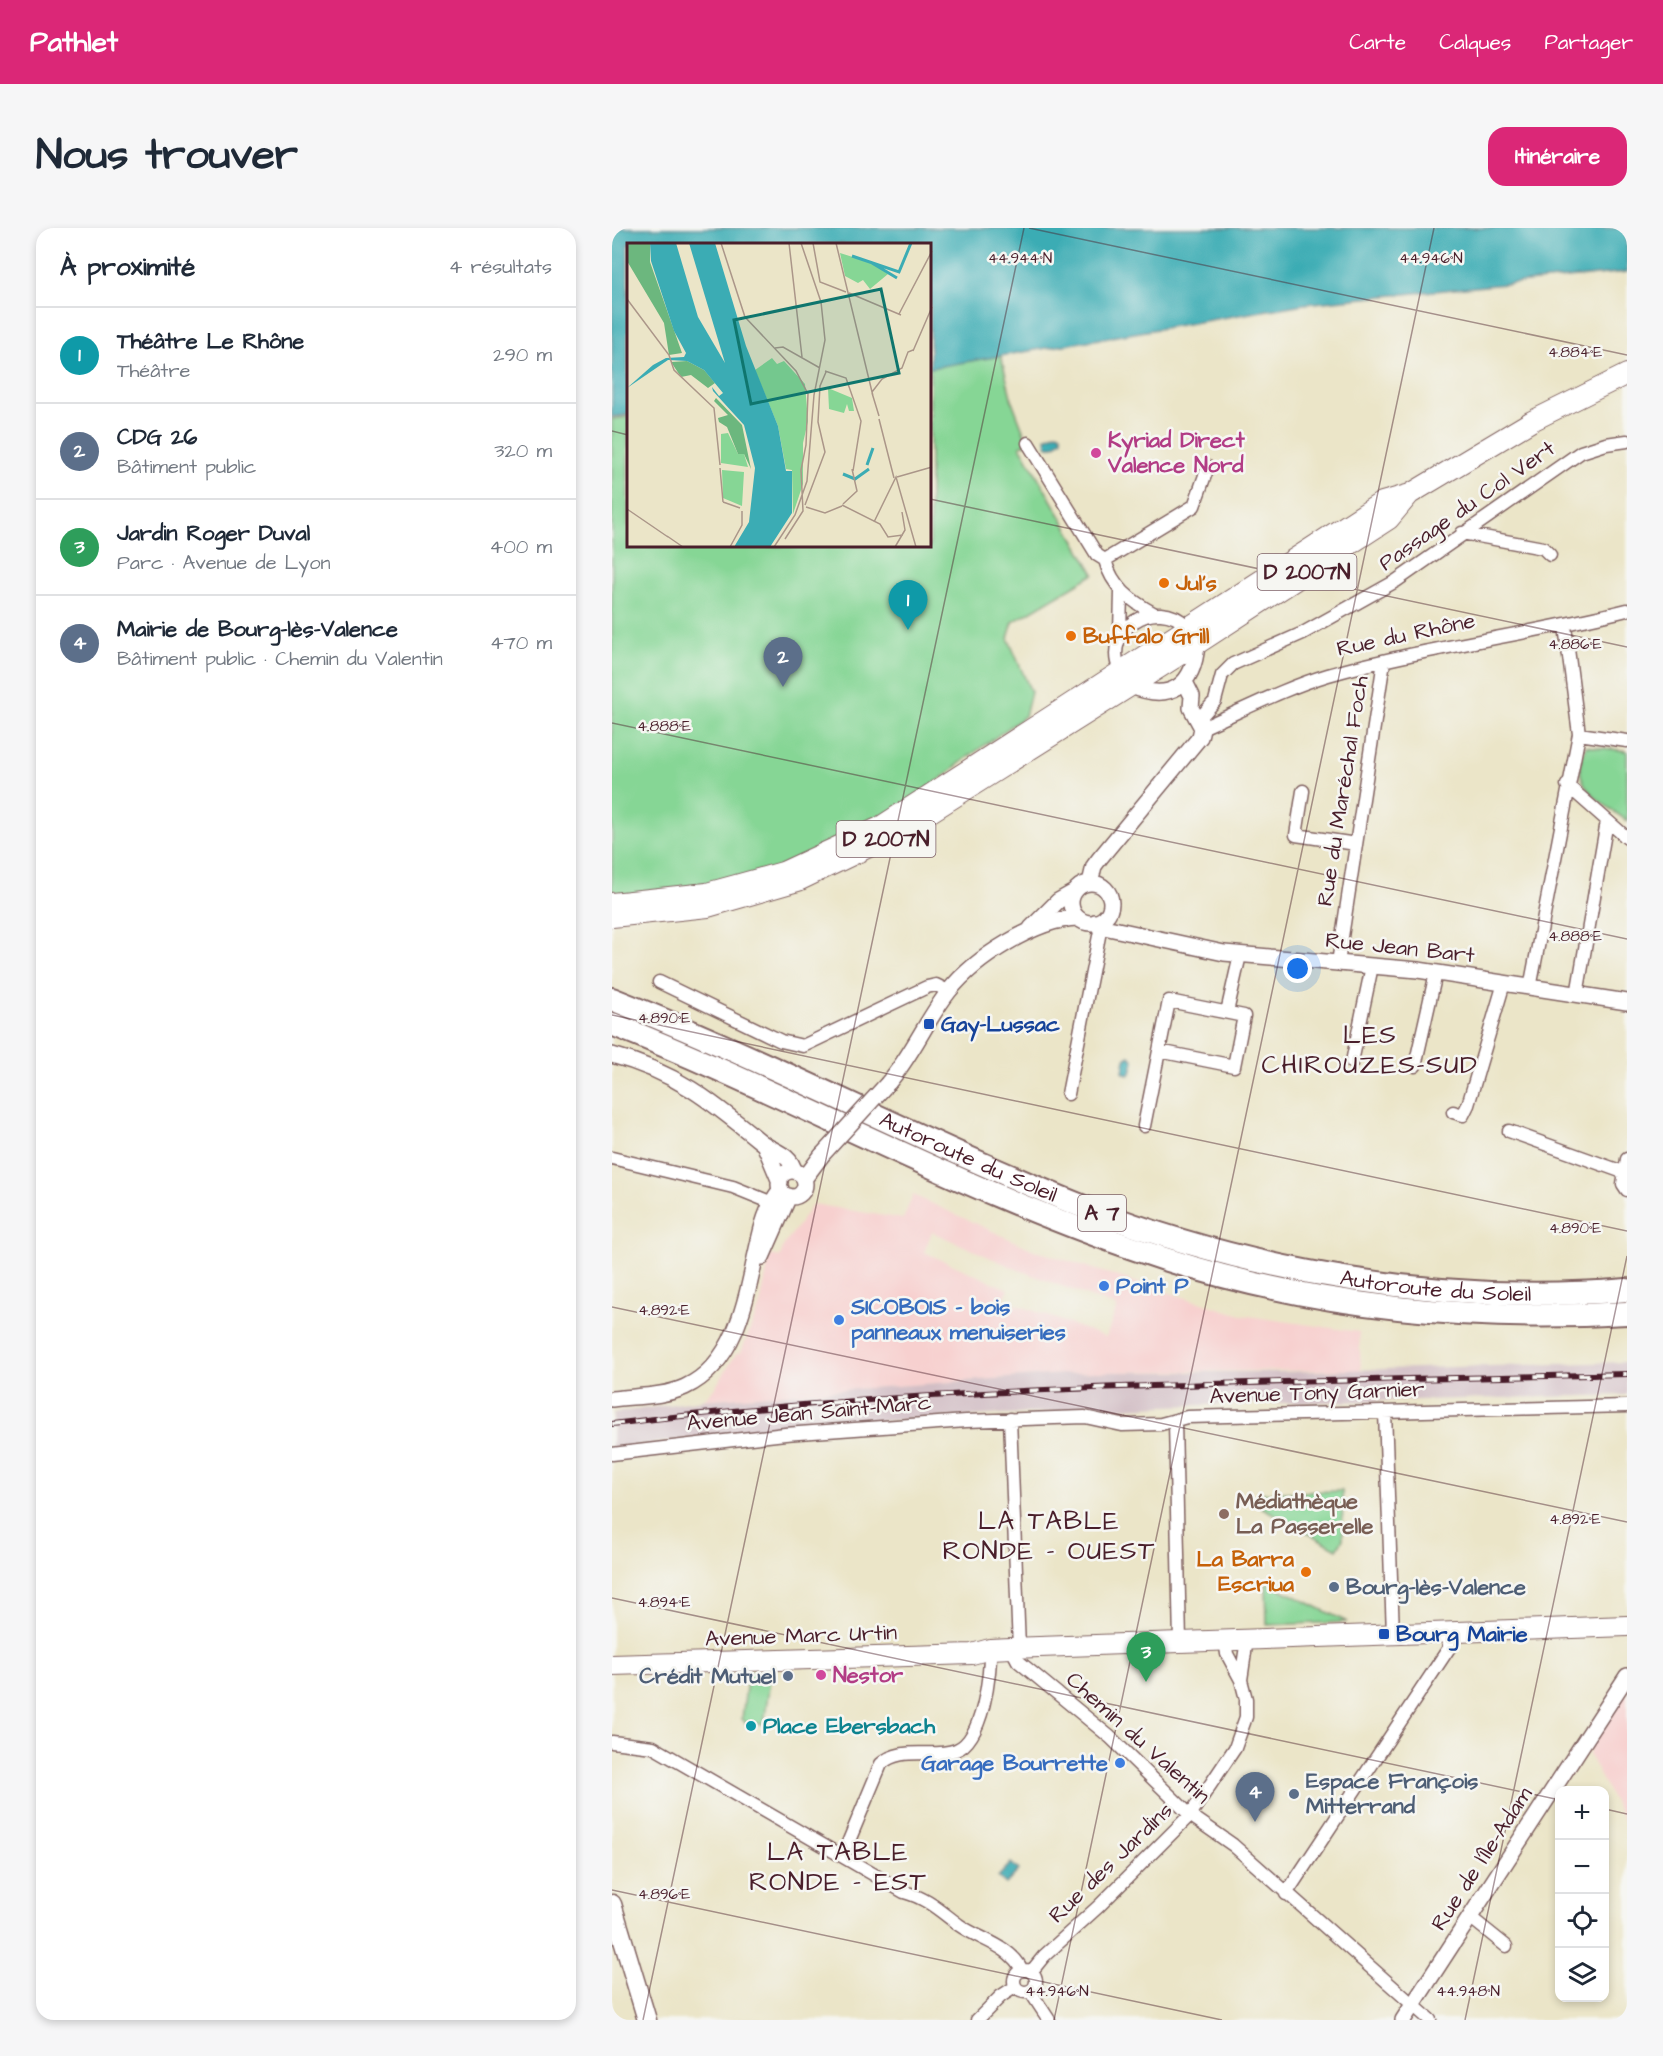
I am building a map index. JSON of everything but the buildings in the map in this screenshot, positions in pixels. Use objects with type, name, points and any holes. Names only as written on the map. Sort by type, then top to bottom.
[{"type":"highway","name":"Autoroute du Soleil","points":[[612,999],[703,1035],[1080,1204],[1173,1237],[1269,1263],[1351,1278],[1443,1289],[1538,1293],[1627,1290]]},
{"type":"highway","name":"Autoroute du Soleil","points":[[612,1024],[693,1056],[1025,1207],[1167,1260],[1255,1283],[1348,1301],[1442,1313],[1538,1316],[1627,1313]]},
{"type":"main road","name":"D 2007N","points":[[612,917],[708,907],[798,881],[896,834],[1125,679],[1188,626],[1382,502],[1410,494],[1532,421],[1627,374]]},
{"type":"main road","name":"D 2007N","points":[[612,903],[707,893],[783,872],[880,827],[1125,679],[1197,644],[1389,519],[1410,494]]},
{"type":"main road","points":[[1188,626],[1197,644]]},
{"type":"main road","name":"Avenue Marc Urtin","points":[[612,1665],[972,1654],[990,1649],[1217,1640],[1625,1628]]},
{"type":"main road","name":"Avenue Marc Urtin","points":[[612,1654],[954,1644],[972,1644],[990,1649]]},
{"type":"main road","points":[[612,1904],[647,2020]]},
{"type":"street","name":"Passage du Col Vert","points":[[1197,718],[1215,701],[1222,675],[1233,664],[1303,633],[1396,581],[1581,452],[1606,444],[1627,441]]},
{"type":"street","points":[[1028,443],[1096,555],[1105,560],[1108,572],[1121,592],[1155,614]]},
{"type":"street","points":[[1105,560],[1194,506],[1208,467]]},
{"type":"street","points":[[1462,533],[1543,548],[1550,555]]},
{"type":"street","points":[[1121,592],[1120,633],[1116,658],[1125,679],[1145,692],[1166,692],[1185,682],[1192,671],[1197,644]]},
{"type":"street","name":"Rue du Rhône","points":[[1197,718],[1320,678],[1384,661],[1565,626],[1627,610]]},
{"type":"street","points":[[1120,633],[1135,619],[1155,614],[1175,616],[1188,626]]},
{"type":"street","points":[[1530,988],[1567,785],[1579,734],[1565,626]]},
{"type":"street","name":"Rue du Maréchal Foch","points":[[1338,963],[1384,661]]},
{"type":"street","points":[[1090,883],[1094,866],[1200,736],[1192,696],[1185,682]]},
{"type":"street","points":[[1166,692],[1197,718]]},
{"type":"street","points":[[1579,734],[1627,741]]},
{"type":"street","points":[[1567,785],[1627,838]]},
{"type":"street","points":[[1303,792],[1296,835],[1356,844]]},
{"type":"street","points":[[1577,995],[1607,821]]},
{"type":"street","points":[[612,1399],[683,1388],[708,1371],[732,1337],[783,1189],[783,1175],[798,1174],[820,1158],[909,1058],[948,991],[975,966],[1029,930],[1058,901],[1090,883],[1106,889],[1111,905],[1133,932]]},
{"type":"street","points":[[1074,892],[1072,906],[1078,918]]},
{"type":"street","points":[[1029,930],[1069,918],[1095,922],[1106,916],[1111,905]]},
{"type":"street","points":[[1068,1094],[1100,931],[1095,922]]},
{"type":"street","name":"Rue Jean Bart","points":[[1095,922],[1104,927],[1240,955],[1436,973],[1627,1002]]},
{"type":"street","points":[[1227,1012],[1240,955]]},
{"type":"street","points":[[1352,1062],[1372,966]]},
{"type":"street","points":[[1415,1066],[1436,973]]},
{"type":"street","points":[[659,982],[781,1041],[803,1046],[927,987],[936,985],[948,991]]},
{"type":"street","points":[[1454,1112],[1464,1115],[1468,1105],[1504,983]]},
{"type":"street","points":[[1144,1126],[1159,1051],[1169,1001],[1244,1016],[1234,1066],[1159,1051]]},
{"type":"street","points":[[612,1055],[651,1067],[695,1090],[724,1109],[764,1144],[786,1157],[798,1174],[802,1192],[783,1189]]},
{"type":"street","points":[[1509,1131],[1625,1165],[1623,1184],[1627,1190]]},
{"type":"street","points":[[764,1144],[783,1189]]},
{"type":"street","points":[[612,1158],[734,1187],[770,1203]]},
{"type":"street","points":[[750,1284],[763,1221],[770,1203],[783,1189]]},
{"type":"street","name":"Avenue Tony Garnier","points":[[1010,1419],[1085,1417],[1122,1425],[1175,1422],[1187,1417],[1627,1406]]},
{"type":"street","points":[[1385,1412],[1393,1634]]},
{"type":"street","points":[[1010,1419],[1015,1648]]},
{"type":"street","name":"Avenue Jean Saint-Marc","points":[[612,1454],[790,1434],[1010,1419]]},
{"type":"street","points":[[1175,1422],[1180,1642]]},
{"type":"street","points":[[1286,1894],[1449,1648],[1449,1632]]},
{"type":"street","name":"Rue des Jardins","points":[[1241,1680],[1247,1639]]},
{"type":"street","name":"Rue des Jardins","points":[[1027,1971],[1099,1906],[1190,1815],[1235,1748],[1242,1732],[1246,1699],[1241,1680],[1217,1640]]},
{"type":"street","name":"Chemin du Valentin","points":[[1015,1648],[1018,1661],[1119,1745],[1190,1815],[1233,1845],[1430,2020]]},
{"type":"street","points":[[843,1855],[881,1764],[896,1755],[955,1751],[968,1740],[987,1697],[990,1649]]},
{"type":"street","name":"Rue de l'Île-Adam","points":[[1403,2020],[1627,1676]]},
{"type":"street","points":[[612,1742],[653,1747],[904,1892],[920,1896],[961,1926],[1006,1952],[1027,1971],[1036,1983],[1030,1991],[1022,1992],[1016,1987],[1014,1979],[1027,1971]]},
{"type":"street","points":[[1470,1917],[1506,1946]]},
{"type":"street","points":[[977,2020],[1001,1996],[1016,1987]]},
{"type":"street","points":[[1030,1991],[1049,2020]]},
{"type":"shaded area","name":"Point P","points":[[913,1195],[1034,1250],[1241,1315],[1359,1332],[1361,1370],[1092,1372],[703,1400],[714,1389],[736,1354],[741,1352],[760,1305],[770,1255],[781,1257],[782,1248],[813,1204],[903,1219]],"holes":[[[932,1232],[1016,1269],[1117,1307],[1106,1337],[1004,1300],[1008,1289],[924,1252]]]},
{"type":"shaded area","points":[[1627,1362],[1627,1395],[1164,1406],[1009,1414],[809,1425],[612,1448],[613,1413],[703,1400],[1092,1372],[1280,1372]]},
{"type":"shaded area","points":[[1627,1692],[1627,1827],[1609,1793],[1609,1786],[1605,1786],[1589,1755],[1591,1745]]},
{"type":"green space","points":[[1001,356],[1012,401],[1028,443],[1020,446],[1094,574],[1013,622],[1008,638],[1031,692],[1025,716],[968,757],[880,827],[783,872],[612,903],[612,419],[627,417],[627,548],[932,548],[932,367]]},
{"type":"green space","points":[[1586,746],[1627,751],[1627,821],[1597,798],[1583,781],[1580,771],[1581,759]]},
{"type":"green space","points":[[1342,1491],[1343,1539],[1337,1549],[1261,1507],[1260,1493]]},
{"type":"green space","points":[[1266,1582],[1347,1622],[1267,1625]]},
{"type":"green space","points":[[748,1672],[771,1672],[764,1724],[746,1723],[742,1719]]},
{"type":"water","points":[[612,228],[1627,228],[1627,272],[1304,304],[932,368],[932,243],[627,243],[627,415],[612,417]]},
{"type":"water","points":[[1056,433],[1061,434],[1062,439],[1054,446],[1047,446],[1046,438]]},
{"type":"water","points":[[1130,1056],[1134,1061],[1131,1073],[1128,1075],[1123,1072],[1125,1059]]},
{"type":"water","points":[[1011,1863],[1019,1870],[1006,1884],[998,1877]]},
{"type":"railway","points":[[612,1424],[738,1410],[992,1393],[1246,1383],[1627,1374]]},
{"type":"place","name":"Kyriad Direct Valence Nord","points":[[1096,453]]},
{"type":"place","name":"Jul's","points":[[1164,583]]},
{"type":"place","name":"Théâtre Le Rhône","points":[[908,630]]},
{"type":"place","name":"Buffalo Grill","points":[[1071,636]]},
{"type":"place","name":"CDG 26","points":[[783,687]]},
{"type":"place","name":"Gay-Lussac","points":[[929,1024]]},
{"type":"place","name":"Point P","points":[[1104,1286]]},
{"type":"place","name":"SICOBOIS - bois panneaux menuiseries","points":[[839,1320]]},
{"type":"place","name":"Médiathèque La Passerelle","points":[[1224,1514]]},
{"type":"place","name":"La Barra Escriua","points":[[1306,1572]]},
{"type":"place","name":"Bourg-lès-Valence","points":[[1334,1587]]},
{"type":"place","name":"Bourg Mairie","points":[[1384,1634]]},
{"type":"place","name":"Nestor","points":[[821,1675]]},
{"type":"place","name":"Crédit Mutuel","points":[[788,1676]]},
{"type":"place","name":"Jardin Roger Duval","points":[[1146,1682]]},
{"type":"place","name":"Place Ebersbach","points":[[751,1726]]},
{"type":"place","name":"Garage Bourrette","points":[[1120,1763]]},
{"type":"place","name":"Espace François Mitterrand","points":[[1294,1794]]},
{"type":"place","name":"Mairie de Bourg-lès-Valence","points":[[1255,1822]]},
{"type":"district","name":"LES CHIROUZES-SUD","points":[[1370,1050]]},
{"type":"district","name":"LA TABLE RONDE - OUEST","points":[[1049,1536]]},
{"type":"district","name":"LA TABLE RONDE - EST","points":[[838,1867]]}]
